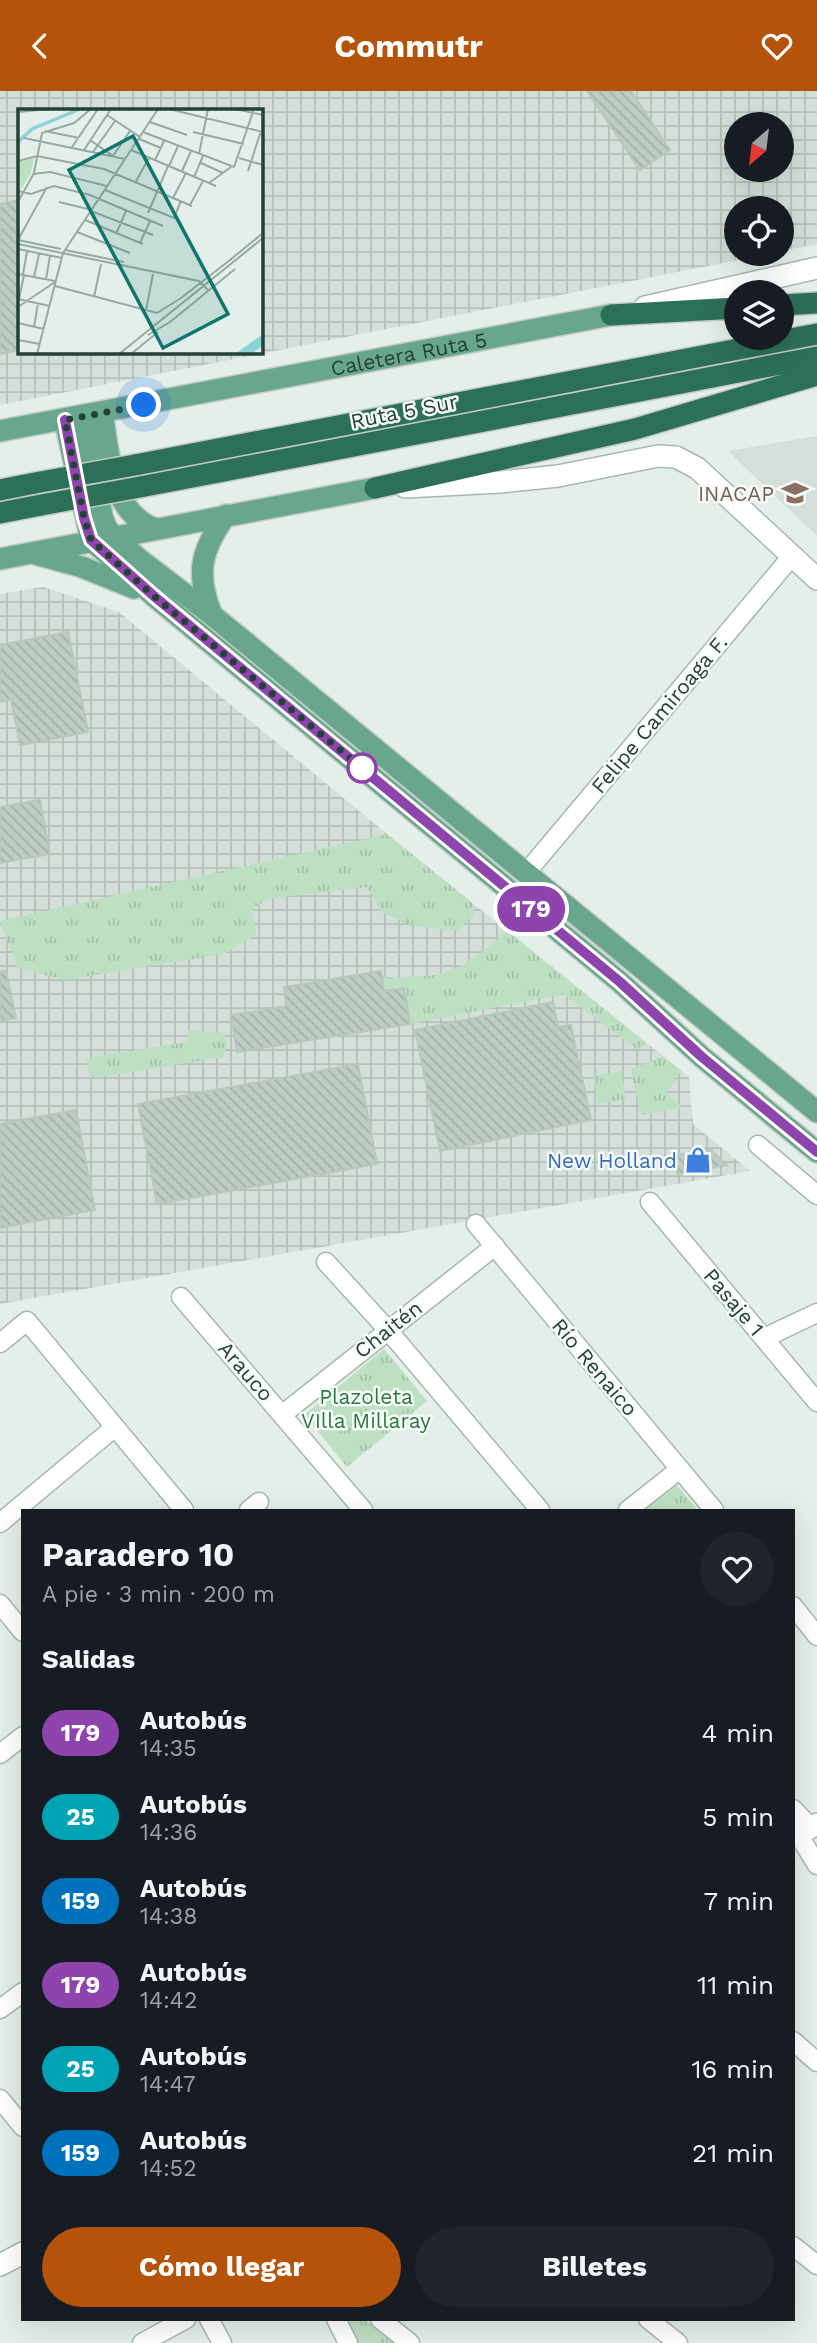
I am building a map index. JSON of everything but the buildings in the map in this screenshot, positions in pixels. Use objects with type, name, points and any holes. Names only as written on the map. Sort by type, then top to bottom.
[{"type":"highway","points":[[794,304],[817,303]]},
{"type":"highway","points":[[611,315],[724,308]]},
{"type":"highway","name":"Ruta 5 Sur","points":[[0,490],[817,334]]},
{"type":"highway","name":"Ruta 5 Sur","points":[[0,513],[817,357]]},
{"type":"highway","points":[[375,488],[635,429],[817,375]]},
{"type":"main road","name":"Caletera Ruta 5","points":[[0,431],[611,315]]},
{"type":"main road","points":[[84,416],[121,501],[134,517],[155,529]]},
{"type":"main road","points":[[84,416],[102,516],[113,536],[817,1112]]},
{"type":"main road","points":[[84,416],[84,518],[91,540],[155,597],[620,982],[702,1057],[817,1152]]},
{"type":"main road","points":[[0,559],[375,488]]},
{"type":"main road","points":[[212,615],[206,600],[202,561],[207,546],[226,515]]},
{"type":"main road","points":[[32,553],[100,573],[155,597]]},
{"type":"street","name":"Caletera Ruta 5","points":[[611,315],[817,268]]},
{"type":"street","points":[[375,488],[502,482],[569,474],[658,456],[676,457],[697,468],[817,579]]},
{"type":"street","name":"Felipe Camiroaga F.","points":[[526,873],[792,556]]},
{"type":"street","points":[[758,1145],[817,1195]]},
{"type":"street","name":"Pasaje 1","points":[[650,1202],[817,1402]]},
{"type":"street","name":"Río Renaico","points":[[476,1224],[713,1509]]},
{"type":"street","name":"Chaitén","points":[[283,1414],[495,1246]]},
{"type":"street","points":[[326,1262],[387,1329],[539,1509]]},
{"type":"street","name":"Arauco","points":[[181,1297],[362,1509]]},
{"type":"street","points":[[764,1338],[817,1313]]},
{"type":"street","points":[[0,1343],[27,1321],[183,1509]]},
{"type":"street","points":[[0,1523],[115,1427]]},
{"type":"street","points":[[629,1509],[680,1469]]},
{"type":"street","points":[[0,1604],[21,1630]]},
{"type":"street","points":[[795,1609],[817,1636]]},
{"type":"street","points":[[0,1754],[21,1738]]},
{"type":"street","points":[[795,1812],[817,1865]]},
{"type":"street","points":[[0,2009],[21,1993]]},
{"type":"street","points":[[795,2043],[817,2062]]},
{"type":"street","points":[[0,2099],[21,2125]]},
{"type":"street","points":[[795,2248],[817,2265]]},
{"type":"street","points":[[0,2266],[21,2254]]},
{"type":"street","points":[[142,2343],[182,2321]]},
{"type":"street","points":[[210,2321],[222,2343]]},
{"type":"street","points":[[337,2321],[348,2343]]},
{"type":"street","points":[[382,2321],[410,2343]]},
{"type":"street","points":[[650,2321],[678,2343]]},
{"type":"shaded area","points":[[0,91],[817,91],[817,244],[794,249],[794,196],[724,196],[724,263],[0,405]]},
{"type":"shaded area","name":"INACAP","points":[[817,436],[817,536],[728,451]]},
{"type":"shaded area","points":[[43,587],[119,612],[387,834],[689,1077],[693,1124],[750,1171],[0,1304],[0,594]]},
{"type":"green space","points":[[387,834],[472,903],[475,914],[457,931],[410,925],[381,912],[367,887],[267,899],[253,909],[256,935],[224,954],[64,980],[18,968],[0,921]]},
{"type":"green space","points":[[507,931],[646,1043],[637,1049],[563,994],[410,1024],[404,988],[384,991],[382,977],[423,976],[451,971],[476,956]]},
{"type":"green space","points":[[188,1030],[224,1033],[227,1046],[223,1057],[90,1079],[86,1058],[187,1042]]},
{"type":"green space","points":[[663,1056],[681,1071],[667,1093],[683,1108],[641,1115],[631,1069]]},
{"type":"green space","points":[[621,1071],[626,1099],[598,1104],[593,1076]]},
{"type":"green space","name":"Plazoleta VIlla Millaray","points":[[384,1349],[427,1401],[347,1467],[304,1415]]},
{"type":"green space","points":[[677,1485],[696,1509],[646,1509]]},
{"type":"green space","points":[[342,2321],[366,2321],[393,2343],[354,2343]]},
{"type":"bus line","name":"179","points":[[65,420],[84,518],[91,540],[155,597],[650,1007],[702,1057],[817,1152]]},
{"type":"place","name":"INACAP","points":[[795,493]]},
{"type":"place","name":"New Holland","points":[[698,1160]]},
{"type":"route","points":[[144,405],[65,420],[84,518],[91,540],[155,597],[362,768]]}]
